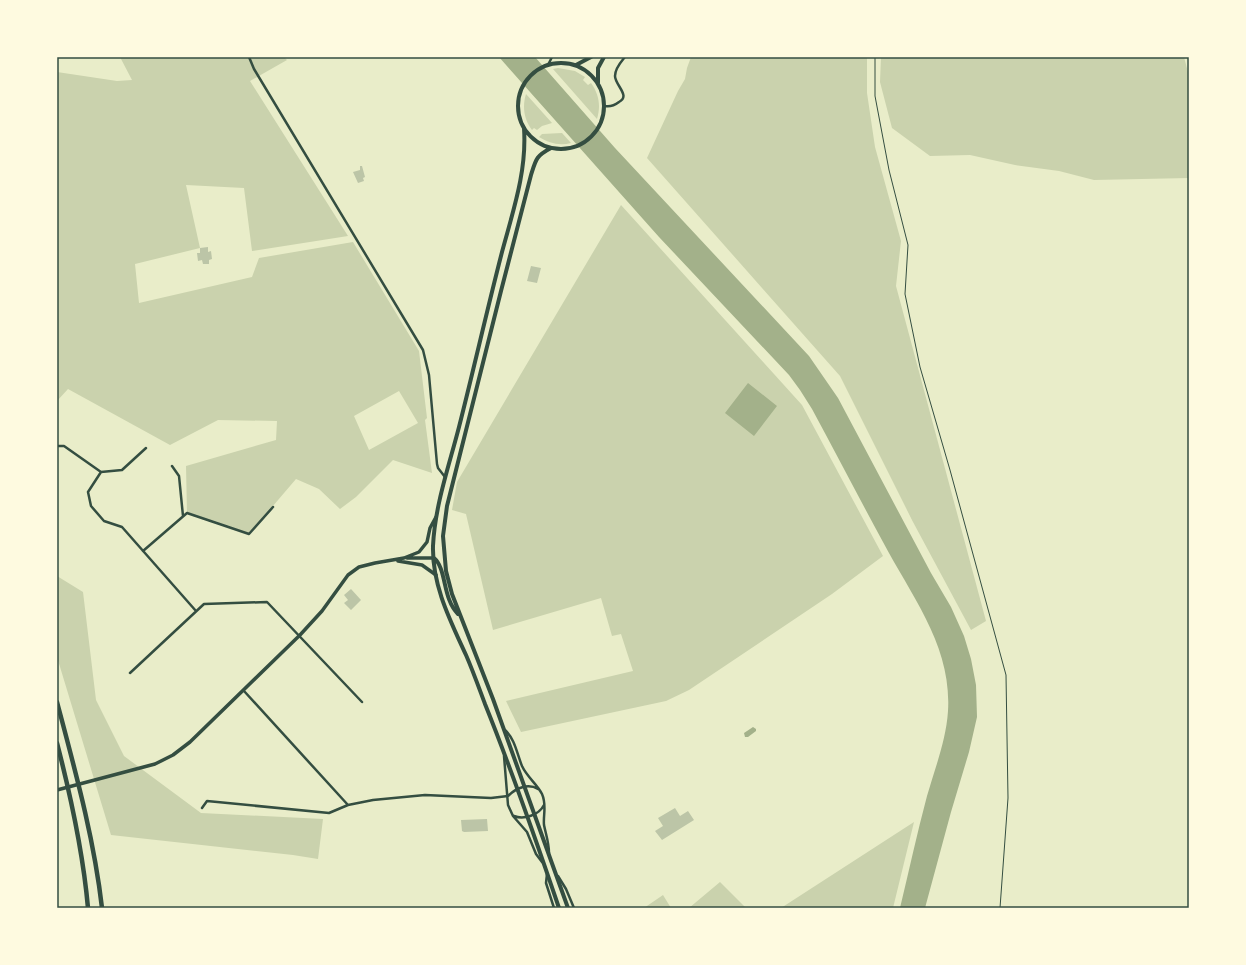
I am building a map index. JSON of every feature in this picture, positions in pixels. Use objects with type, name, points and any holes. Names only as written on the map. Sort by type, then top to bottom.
[{"type":"highway","points":[[57,702],[82,797],[96,863],[102,908]]},
{"type":"highway","points":[[57,743],[82,857],[88,908]]},
{"type":"main road","points":[[576,65],[591,57]]},
{"type":"main road","points":[[598,83],[598,68],[604,57]]},
{"type":"main road","points":[[562,63],[576,65],[591,74],[598,83],[603,94],[604,106],[601,123],[597,130],[587,140],[574,147],[559,149],[551,148],[538,142],[524,128],[518,106],[522,88],[535,72],[547,65],[562,63]]},
{"type":"main road","points":[[524,128],[525,146],[522,175],[459,428],[445,477],[436,516],[433,548],[440,595],[452,628],[466,656],[504,753],[559,908]]},
{"type":"main road","points":[[551,148],[543,152],[537,158],[531,175],[500,291],[447,506],[443,536],[446,571],[452,594],[504,728],[568,908]]},
{"type":"main road","points":[[57,790],[155,764],[174,755],[244,692],[300,635],[322,612],[348,575],[359,568],[375,563],[415,555],[427,542],[430,528],[436,516]]},
{"type":"main road","points":[[404,558],[434,558],[440,565],[452,608],[460,616]]},
{"type":"main road","points":[[395,560],[422,566],[436,575]]},
{"type":"street","points":[[249,57],[258,76],[423,350],[430,375],[437,464],[438,468],[445,477]]},
{"type":"street","points":[[547,65],[552,57]]},
{"type":"street","points":[[604,106],[608,107],[617,104],[622,101],[624,97],[623,92],[616,83],[615,77],[617,67],[626,57]]},
{"type":"street","points":[[57,446],[64,446],[101,472],[122,470],[146,448]]},
{"type":"street","points":[[172,466],[179,476],[183,516]]},
{"type":"street","points":[[101,472],[88,492],[91,506],[104,521],[122,528],[196,611]]},
{"type":"street","points":[[143,551],[187,512],[249,534],[273,507]]},
{"type":"street","points":[[130,673],[204,604],[268,602],[362,702]]},
{"type":"street","points":[[244,692],[348,805]]},
{"type":"street","points":[[504,728],[512,737],[526,773],[540,790],[544,804],[544,824],[550,856]]},
{"type":"street","points":[[504,753],[508,805],[513,816],[527,832],[536,854],[545,865]]},
{"type":"street","points":[[202,808],[207,801],[329,813],[348,805],[373,800],[425,796],[492,798],[508,796],[517,789],[524,787],[534,786],[540,790]]},
{"type":"street","points":[[513,816],[521,818],[527,817],[541,810],[544,804]]},
{"type":"street","points":[[547,871],[546,883],[554,908]]},
{"type":"street","points":[[555,871],[566,889],[574,908]]},
{"type":"path","points":[[875,57],[875,96],[889,170],[908,245],[905,294],[920,367],[1006,675],[1008,798],[1000,908]]},
{"type":"shaded area","points":[[120,57],[284,57],[287,60],[250,81],[348,236],[252,251],[244,188],[186,185],[200,248],[135,264],[139,303],[252,277],[259,258],[353,242],[419,351],[427,418],[425,420],[432,473],[393,460],[356,497],[340,509],[319,489],[296,479],[249,534],[187,513],[186,466],[276,440],[277,421],[218,420],[170,445],[68,389],[57,401],[57,72],[117,81],[132,80]],"holes":[[[399,391],[418,423],[369,450],[354,416]]]},
{"type":"shaded area","points":[[499,57],[535,57],[615,148],[809,356],[838,398],[931,573],[951,607],[964,636],[971,659],[976,685],[977,717],[969,752],[925,908],[900,908],[923,810],[943,744],[947,722],[948,687],[944,665],[937,643],[928,623],[812,409],[789,375],[659,237]]},
{"type":"shaded area","points":[[691,57],[867,57],[867,93],[875,147],[901,241],[896,286],[986,621],[971,630],[913,522],[840,376],[647,158],[685,79]]},
{"type":"shaded area","points":[[881,57],[1184,57],[1189,76],[1189,178],[1094,180],[1059,171],[1015,165],[970,155],[930,156],[892,128],[880,82]]},
{"type":"shaded area","points":[[558,68],[575,71],[585,77],[583,80],[588,85],[591,83],[596,91],[598,100],[599,109],[597,119],[553,69]]},
{"type":"shaded area","points":[[526,94],[552,123],[542,126],[537,130],[534,128],[532,130],[524,113]]},
{"type":"shaded area","points":[[562,133],[571,143],[554,143],[539,137],[542,134]]},
{"type":"shaded area","points":[[621,205],[802,405],[883,556],[832,594],[689,690],[666,701],[521,732],[506,701],[633,671],[621,634],[612,636],[601,598],[493,630],[466,514],[452,510],[457,482]]},
{"type":"shaded area","points":[[748,383],[777,406],[754,436],[725,413]]},
{"type":"shaded area","points":[[57,576],[83,592],[96,700],[124,756],[201,813],[323,819],[318,859],[111,835],[57,657]]},
{"type":"shaded area","points":[[753,727],[756,731],[748,737],[745,737],[744,733]]},
{"type":"shaded area","points":[[914,822],[893,908],[781,908]]},
{"type":"shaded area","points":[[720,882],[746,908],[689,908]]},
{"type":"shaded area","points":[[663,895],[671,908],[644,908]]},
{"type":"building","points":[[360,166],[362,166],[365,177],[363,178],[364,181],[358,183],[353,172],[360,170]]},
{"type":"building","points":[[208,247],[208,252],[211,251],[212,259],[209,260],[209,264],[203,264],[202,260],[198,261],[197,253],[200,253],[200,248]]},
{"type":"building","points":[[531,266],[541,268],[537,283],[527,281]]},
{"type":"building","points":[[351,589],[361,600],[351,610],[344,603],[348,600],[344,595]]},
{"type":"building","points":[[675,808],[680,816],[688,811],[694,820],[662,840],[655,831],[663,826],[658,818]]},
{"type":"building","points":[[487,819],[488,831],[462,831],[461,820]]}]
